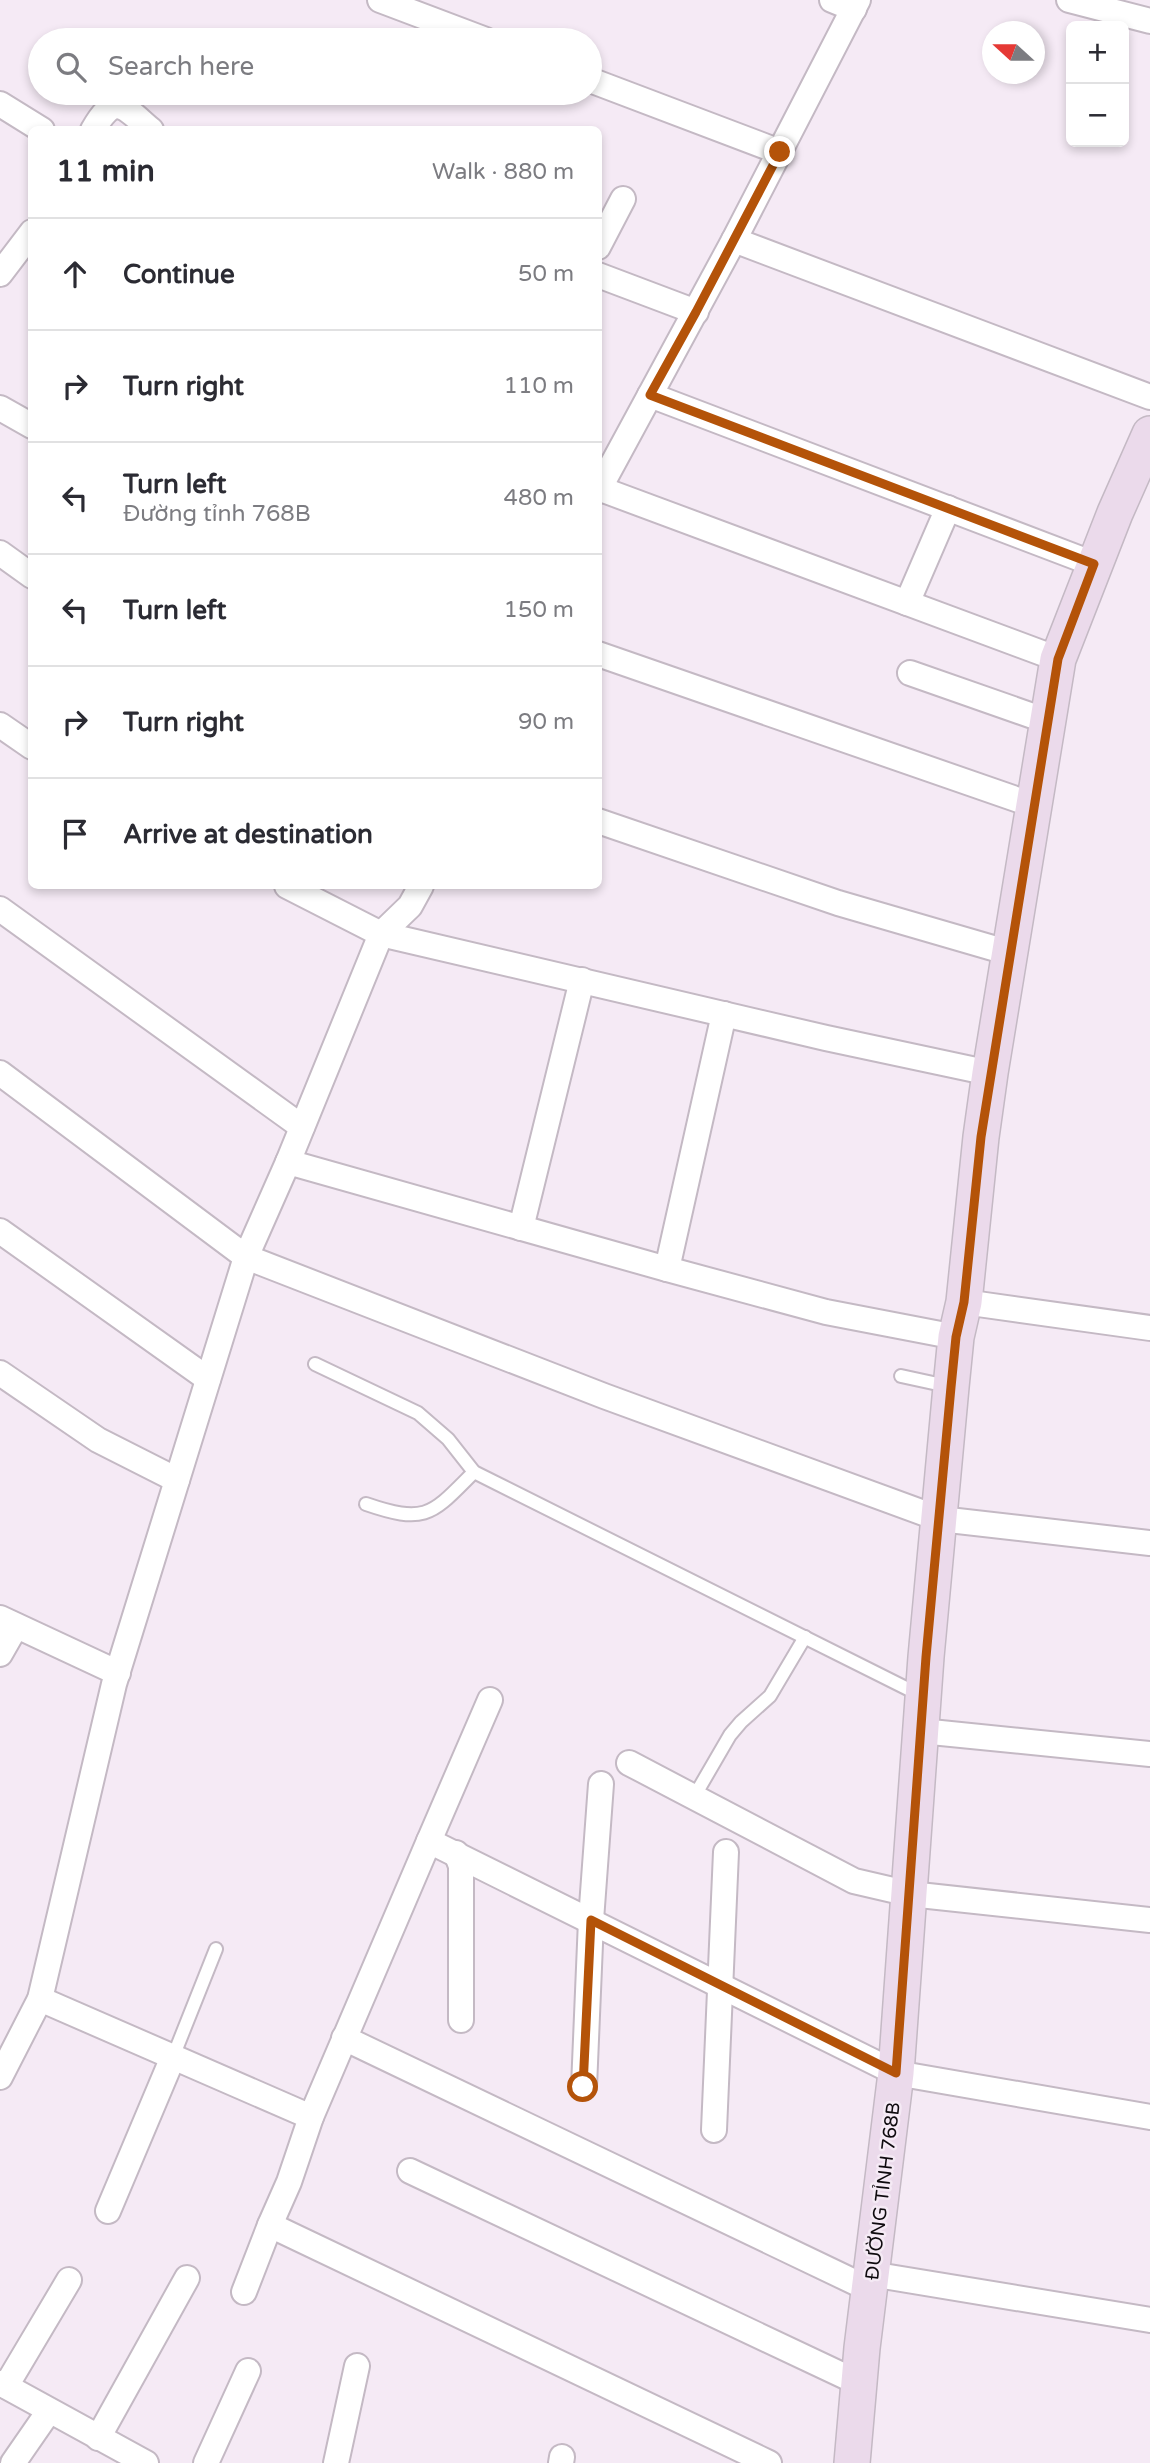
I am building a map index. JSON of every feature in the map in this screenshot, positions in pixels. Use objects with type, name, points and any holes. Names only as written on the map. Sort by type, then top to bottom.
[{"type":"street","points":[[380,0],[454,28]]},
{"type":"street","points":[[1069,0],[1149,19]]},
{"type":"street","points":[[602,483],[780,152],[848,3]]},
{"type":"street","points":[[602,84],[780,152]]},
{"type":"street","points":[[0,104],[36,126]]},
{"type":"street","points":[[95,126],[103,111],[117,105],[123,106],[147,126]]},
{"type":"street","points":[[602,239],[623,199]]},
{"type":"street","points":[[0,275],[28,239]]},
{"type":"street","points":[[734,240],[1150,397]]},
{"type":"street","points":[[602,277],[696,312]]},
{"type":"street","points":[[650,395],[1094,564]]},
{"type":"street","points":[[0,408],[28,424]]},
{"type":"street","name":"ĐƯỜNG TỈNH 768B","points":[[852,2463],[870,2282],[896,2073],[923,1696],[951,1387],[956,1337],[964,1302],[990,1073],[1058,659],[1094,564],[1150,434]]},
{"type":"street","points":[[602,490],[1058,659]]},
{"type":"street","points":[[907,603],[948,508]]},
{"type":"street","points":[[0,553],[28,573]]},
{"type":"street","points":[[602,655],[1033,805]]},
{"type":"street","points":[[910,673],[1047,721]]},
{"type":"street","points":[[0,724],[28,744]]},
{"type":"street","points":[[602,822],[838,903],[1010,953]]},
{"type":"street","points":[[293,889],[382,934],[990,1073]]},
{"type":"street","points":[[0,2077],[40,1999],[118,1673],[246,1256],[288,1162],[382,934],[410,906],[419,889]]},
{"type":"street","points":[[0,909],[302,1127]]},
{"type":"street","points":[[522,1228],[582,980]]},
{"type":"street","points":[[667,1269],[724,1014]]},
{"type":"street","points":[[0,1073],[246,1256],[604,1396],[940,1519],[1150,1543]]},
{"type":"street","points":[[288,1162],[826,1311],[956,1337]]},
{"type":"street","points":[[0,1231],[208,1380]]},
{"type":"street","points":[[964,1302],[1150,1328]]},
{"type":"street","points":[[0,1373],[98,1440],[177,1480]]},
{"type":"street","points":[[0,1654],[8,1622],[118,1673]]},
{"type":"street","points":[[244,2292],[289,2182],[311,2117],[490,1700]]},
{"type":"street","points":[[921,1731],[1150,1754]]},
{"type":"street","points":[[629,1763],[853,1881],[909,1894],[1150,1920]]},
{"type":"street","points":[[583,2087],[601,1784]]},
{"type":"street","points":[[429,1841],[896,2073],[1150,2117]]},
{"type":"street","points":[[714,2130],[726,1852]]},
{"type":"street","points":[[456,1853],[461,1866],[461,2020]]},
{"type":"street","points":[[40,1999],[311,2117]]},
{"type":"street","points":[[344,2038],[870,2282],[1150,2320]]},
{"type":"street","points":[[108,2211],[173,2057]]},
{"type":"street","points":[[410,2171],[859,2384]]},
{"type":"street","points":[[270,2225],[769,2463]]},
{"type":"street","points":[[98,2438],[187,2278]]},
{"type":"street","points":[[69,2280],[3,2384],[146,2463]]},
{"type":"street","points":[[336,2463],[357,2366]]},
{"type":"street","points":[[206,2463],[248,2371]]},
{"type":"street","points":[[13,2463],[49,2411]]},
{"type":"lane","points":[[315,1364],[418,1413],[449,1439],[474,1472],[923,1696]]},
{"type":"lane","points":[[901,1376],[951,1387]]},
{"type":"lane","points":[[366,1504],[387,1511],[424,1515],[445,1501],[474,1472]]},
{"type":"lane","points":[[694,1797],[730,1735],[770,1696],[805,1637]]},
{"type":"lane","points":[[173,2057],[216,1949]]},
{"type":"route","points":[[583,2087],[591,1920],[896,2073],[926,1657],[956,1337],[964,1302],[981,1137],[1058,659],[1094,564],[650,395],[780,152]]}]
